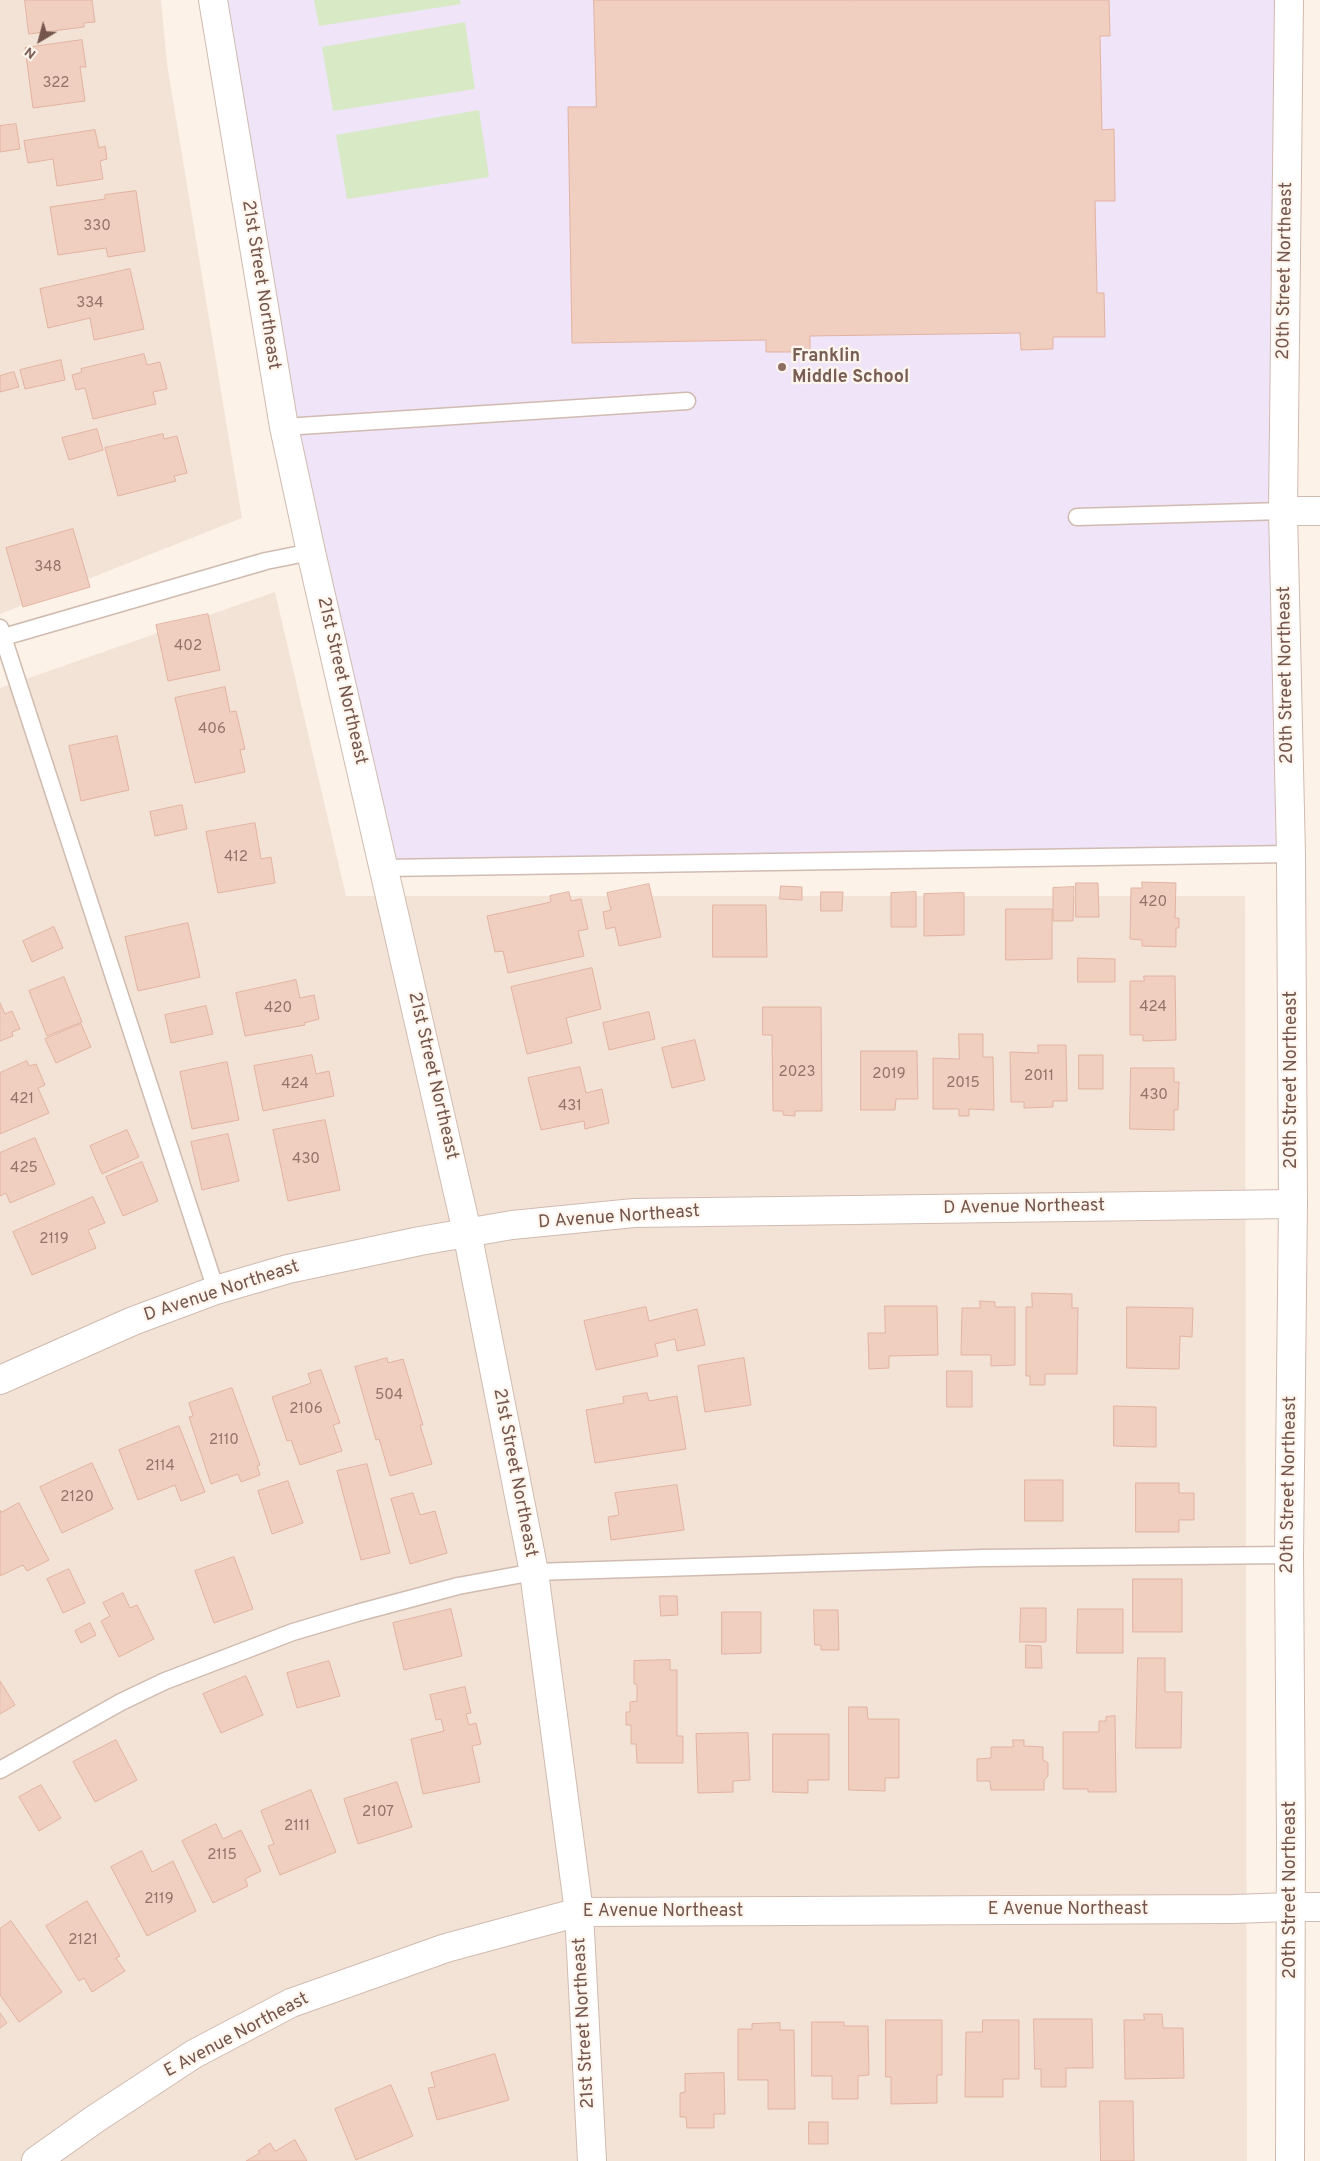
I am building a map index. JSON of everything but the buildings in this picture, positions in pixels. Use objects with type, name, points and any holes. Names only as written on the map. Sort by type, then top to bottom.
[{"type":"street","name":"21st Street Northeast","points":[[213,0],[284,427],[467,1232],[534,1572],[579,1912],[592,2161]]},
{"type":"street","name":"20th Street Northeast","points":[[1289,0],[1283,512],[1291,854],[1293,1204],[1289,1555],[1290,2161]]},
{"type":"street","points":[[1283,512],[1320,511]]},
{"type":"street","name":"D Avenue Northeast","points":[[0,1380],[133,1321],[216,1290],[288,1269],[467,1232],[512,1225],[634,1213],[1293,1204]]},
{"type":"street","name":"E Avenue Northeast","points":[[36,2161],[95,2119],[194,2054],[291,2002],[446,1948],[579,1912],[1320,1907]]},
{"type":"lane","points":[[284,427],[687,401]]},
{"type":"lane","points":[[1077,517],[1283,512]]},
{"type":"lane","points":[[216,1290],[1,634],[266,561],[311,552]]},
{"type":"lane","points":[[385,868],[1291,854]]},
{"type":"lane","points":[[0,1770],[120,1702],[156,1685],[293,1632],[357,1612],[458,1586],[534,1572],[982,1558],[1289,1555]]},
{"type":"shaded area","points":[[0,0],[161,0],[167,64],[242,518],[0,614]]},
{"type":"shaded area","name":"Franklin Middle School","points":[[213,0],[1289,0],[1291,854],[400,873],[311,552]]},
{"type":"shaded area","points":[[275,592],[346,896],[1245,896],[1247,2161],[0,2161],[0,688]]},
{"type":"green space","points":[[314,0],[460,0],[461,4],[319,26]]},
{"type":"green space","points":[[465,22],[475,89],[333,111],[322,47]]},
{"type":"green space","points":[[479,110],[489,177],[347,199],[336,135]]},
{"type":"place","name":"Franklin Middle School","points":[[782,367]]}]
